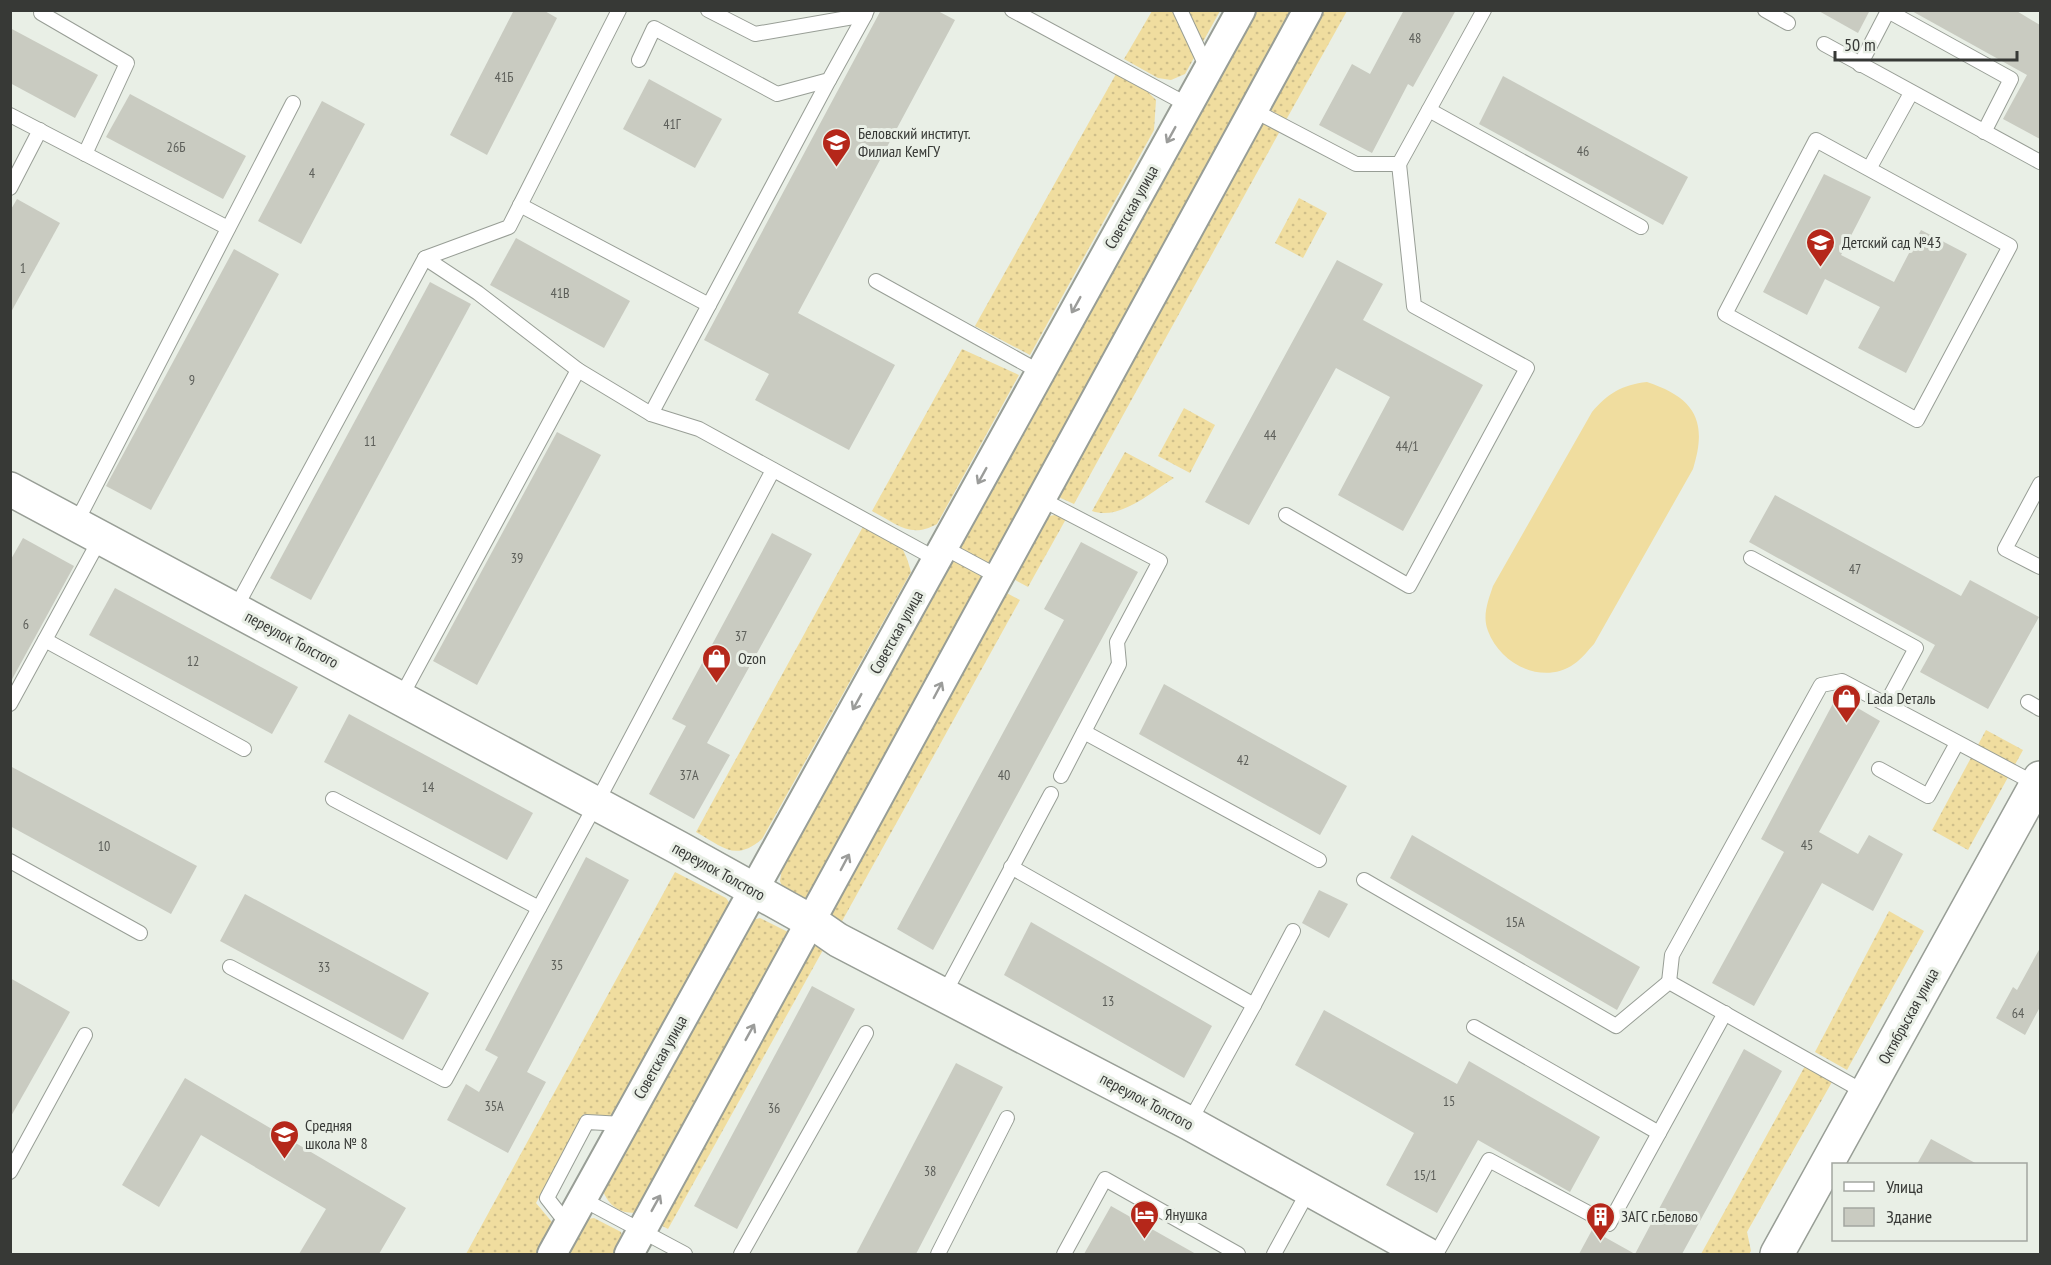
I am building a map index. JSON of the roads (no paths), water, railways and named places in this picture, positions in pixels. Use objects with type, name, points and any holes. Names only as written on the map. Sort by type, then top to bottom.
[{"type":"street","name":"Советская улица","points":[[552,1254],[1241,10]]},
{"type":"street","points":[[635,1243],[1308,10]]},
{"type":"street","name":"переулок Толстого","points":[[10,489],[401,697],[753,889],[812,922],[838,940],[1189,1123],[1426,1254]]},
{"type":"street","name":"Октябрьская улица","points":[[1777,1254],[2039,782]]},
{"type":"lane","points":[[235,609],[425,258],[509,227],[619,10]]},
{"type":"lane","points":[[708,10],[754,34],[866,13]]},
{"type":"lane","points":[[1180,10],[1208,70]]},
{"type":"lane","points":[[1286,515],[1409,586],[1527,368],[1413,306],[1399,164],[1484,10]]},
{"type":"lane","points":[[1765,10],[1788,23]]},
{"type":"lane","points":[[1860,65],[1888,11],[2011,79],[1984,132]]},
{"type":"lane","points":[[41,13],[127,63],[85,153]]},
{"type":"lane","points":[[651,414],[866,13]]},
{"type":"lane","points":[[1022,13],[1188,105]]},
{"type":"lane","points":[[639,60],[654,28],[777,94],[829,80]]},
{"type":"lane","points":[[1824,44],[2040,162]]},
{"type":"lane","points":[[1869,169],[1911,93]]},
{"type":"lane","points":[[10,704],[45,640],[88,532],[228,228],[293,103]]},
{"type":"lane","points":[[1254,110],[1356,164],[1399,164]]},
{"type":"lane","points":[[1429,110],[1641,227]]},
{"type":"lane","points":[[10,115],[228,228]]},
{"type":"lane","points":[[10,188],[40,130]]},
{"type":"lane","points":[[1816,140],[1869,169],[2010,246],[1917,420],[1725,314],[1816,140]]},
{"type":"lane","points":[[520,205],[709,305]]},
{"type":"lane","points":[[425,258],[478,293],[578,370],[651,414],[699,429],[773,470],[939,553],[999,577]]},
{"type":"lane","points":[[876,281],[1040,372]]},
{"type":"lane","points":[[401,697],[578,370]]},
{"type":"lane","points":[[230,967],[445,1080],[596,804],[773,470]]},
{"type":"lane","points":[[2040,484],[2005,549],[2040,567]]},
{"type":"lane","points":[[1041,499],[1160,561],[1117,642],[1119,664],[1061,776]]},
{"type":"lane","points":[[1751,558],[1916,648],[1886,704]]},
{"type":"lane","points":[[45,640],[244,749]]},
{"type":"lane","points":[[1365,880],[1616,1026],[1669,982],[1672,955],[1821,686],[1842,681],[1957,742],[2039,782]]},
{"type":"lane","points":[[1084,732],[1319,860]]},
{"type":"lane","points":[[1879,769],[1928,796],[1957,742]]},
{"type":"lane","points":[[943,996],[1051,794]]},
{"type":"lane","points":[[333,799],[539,908]]},
{"type":"lane","points":[[10,861],[140,933]]},
{"type":"lane","points":[[1011,867],[1254,1005]]},
{"type":"lane","points":[[1189,1123],[1293,931]]},
{"type":"lane","points":[[1669,982],[1866,1093]]},
{"type":"lane","points":[[1436,1254],[1489,1160],[1609,1224],[1725,1013]]},
{"type":"lane","points":[[1474,1027],[1659,1133]]},
{"type":"lane","points":[[741,1254],[866,1033]]},
{"type":"lane","points":[[10,1172],[85,1035]]},
{"type":"lane","points":[[938,1254],[1007,1118]]},
{"type":"lane","points":[[568,1225],[547,1198],[587,1122],[623,1124]]},
{"type":"lane","points":[[1064,1254],[1105,1179],[1238,1254]]},
{"type":"lane","points":[[1274,1254],[1309,1190]]},
{"type":"lane","points":[[582,1199],[635,1243],[685,1254]]},
{"type":"place","name":"Беловский институт. Филиал КемГУ","points":[[837,168]]},
{"type":"place","name":"Детский сад №43","points":[[1821,268]]},
{"type":"place","name":"Ozon","points":[[717,684]]},
{"type":"place","name":"Lada Dеталь","points":[[1846,724]]},
{"type":"place","name":"Средняя школа № 8","points":[[284,1160]]},
{"type":"place","name":"Янушка","points":[[1144,1240]]},
{"type":"place","name":"ЗАГС г.Белово","points":[[1600,1242]]}]
